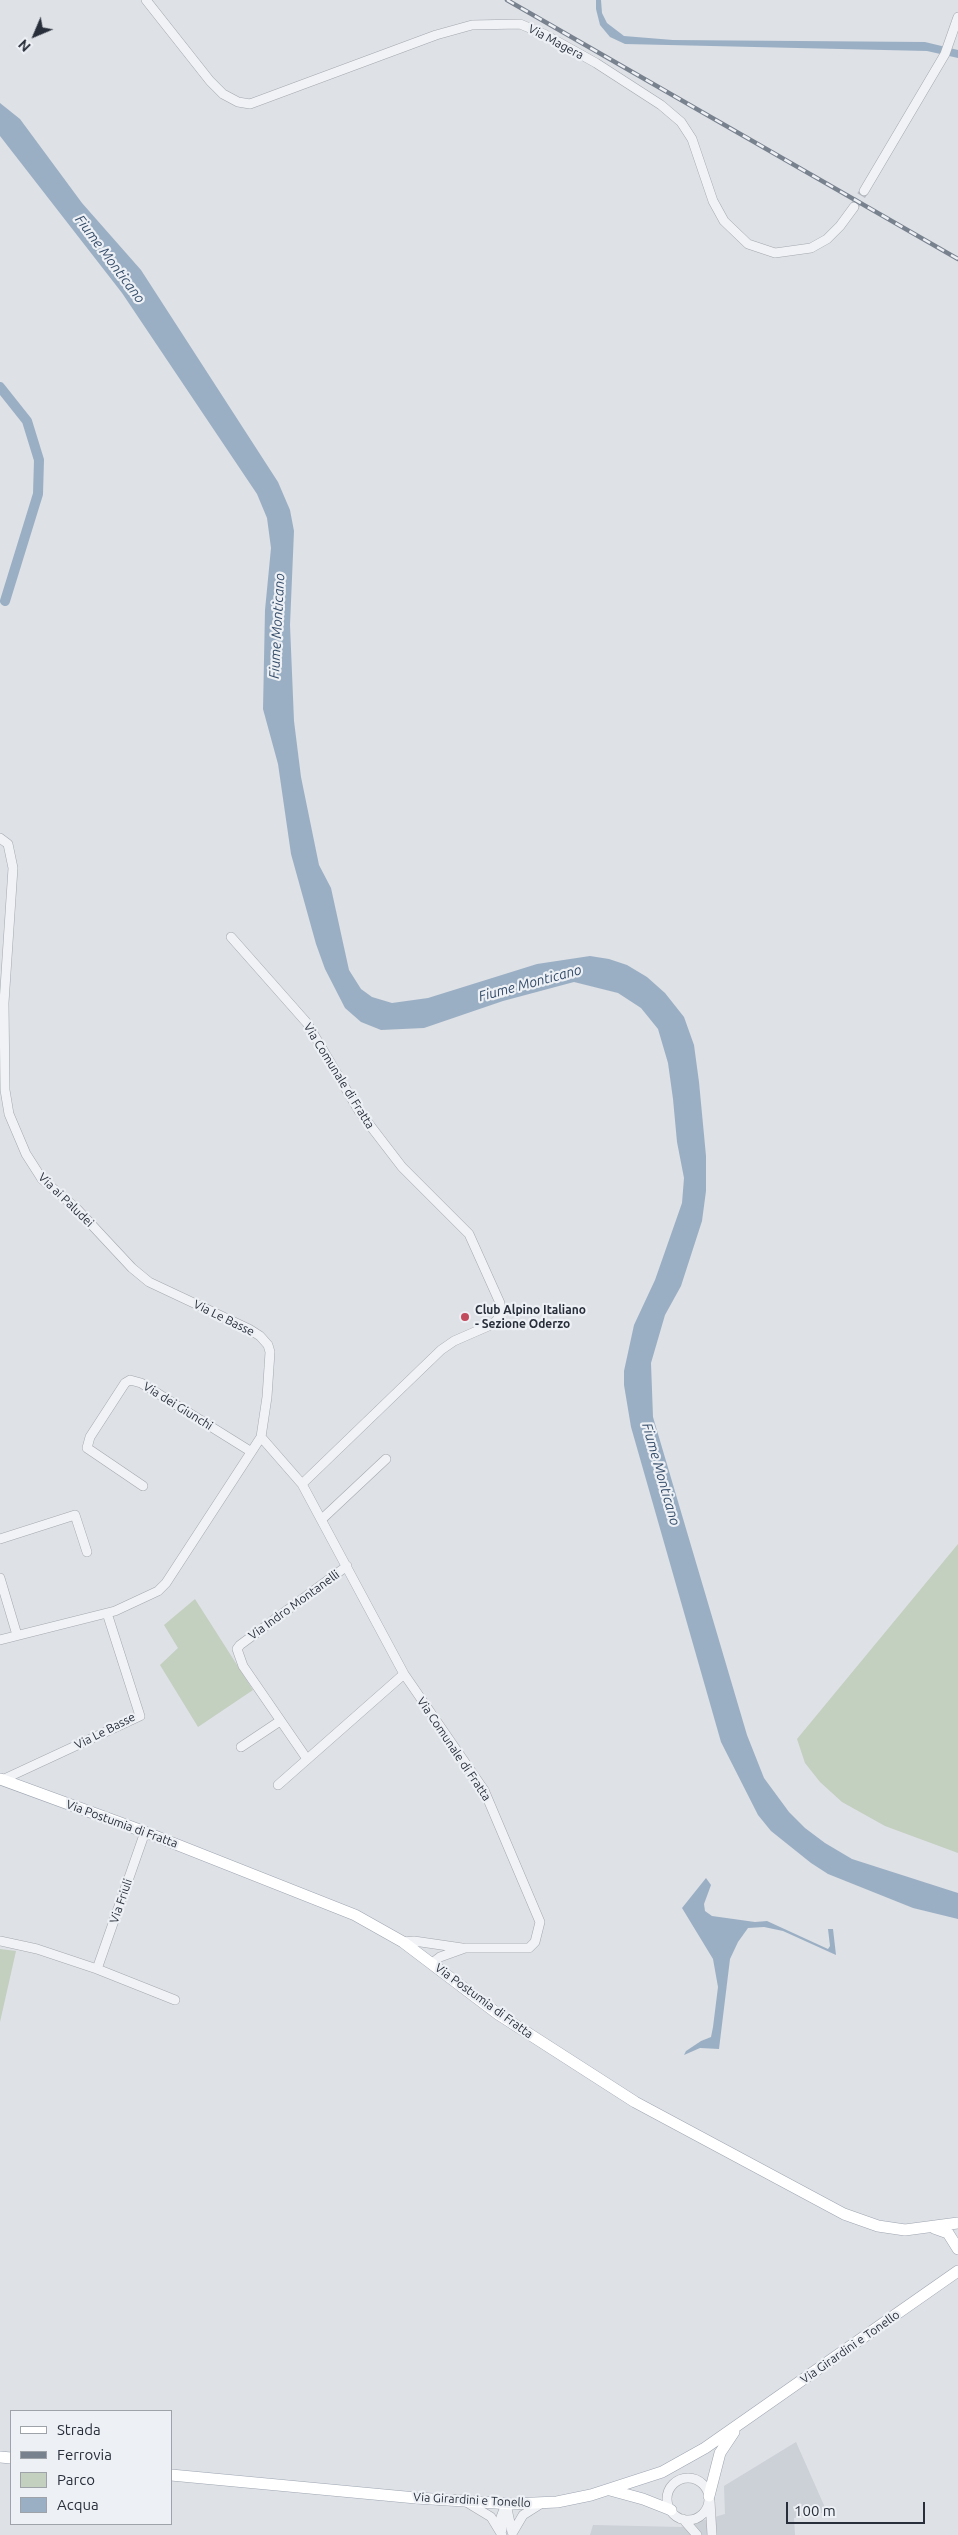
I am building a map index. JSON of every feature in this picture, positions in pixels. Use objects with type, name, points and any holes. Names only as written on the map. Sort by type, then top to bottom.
[{"type":"main road","name":"Via Postumia di Fratta","points":[[1,1780],[145,1832],[355,1915],[403,1942],[498,2014],[635,2102],[844,2214],[878,2226],[905,2230],[932,2228],[958,2223]]},
{"type":"main road","points":[[932,2228],[948,2233],[958,2248]]},
{"type":"main road","name":"Via Girardini e Tonello","points":[[172,2475],[506,2504],[542,2503],[610,2490],[676,2465],[737,2426],[954,2274],[958,2262]]},
{"type":"main road","points":[[709,2497],[720,2453],[737,2426]]},
{"type":"main road","points":[[610,2490],[671,2510]]},
{"type":"street","name":"Via Magera","points":[[146,0],[210,81],[231,98],[250,104],[436,35],[472,25],[520,24],[544,34],[596,64],[661,105],[681,122],[692,139],[713,201],[724,221],[748,244],[775,253],[811,248],[827,239],[840,226],[854,207]]},
{"type":"street","points":[[864,191],[946,51],[958,17]]},
{"type":"street","name":"Via ai Paludei","points":[[0,838],[8,844],[13,868],[4,1003],[5,1090],[9,1114],[16,1134],[34,1169],[106,1239]]},
{"type":"street","name":"Via Comunale di Fratta","points":[[231,937],[307,1023],[359,1111],[402,1167],[475,1242],[500,1303],[498,1319],[493,1324],[454,1341],[441,1350],[302,1484],[404,1674],[484,1790],[540,1922],[535,1942],[529,1948],[520,1950],[464,1948],[440,1957],[432,1964]]},
{"type":"street","name":"Via Le Basse","points":[[0,1640],[107,1613],[158,1591],[166,1583],[219,1503],[260,1437],[267,1397],[270,1352],[268,1345],[260,1336],[249,1329],[149,1282],[132,1268],[106,1239]]},
{"type":"street","name":"Via dei Giunchi","points":[[143,1486],[87,1448],[90,1437],[126,1383],[130,1380],[141,1383],[250,1451]]},
{"type":"street","points":[[260,1437],[302,1484]]},
{"type":"street","points":[[322,1519],[386,1458]]},
{"type":"street","points":[[0,1539],[76,1514],[87,1552]]},
{"type":"street","name":"Via Indro Montanelli","points":[[307,1759],[243,1666],[238,1649],[240,1645],[347,1566]]},
{"type":"street","points":[[0,1578],[17,1635]]},
{"type":"street","name":"Via Le Basse","points":[[1,1780],[140,1716],[107,1613]]},
{"type":"street","points":[[278,1785],[404,1674]]},
{"type":"street","points":[[241,1747],[280,1721]]},
{"type":"street","name":"Via Friuli","points":[[97,1970],[145,1832]]},
{"type":"street","points":[[0,1941],[36,1949],[175,2000]]},
{"type":"street","points":[[403,1942],[414,1941],[464,1948]]},
{"type":"street","points":[[697,2535],[668,2505],[668,2492],[671,2486],[680,2479],[699,2480],[707,2490],[712,2508],[712,2535]]},
{"type":"street","points":[[683,2519],[699,2516],[707,2508],[709,2497]]},
{"type":"street","points":[[466,2501],[491,2517],[503,2535]]},
{"type":"street","points":[[512,2534],[524,2515],[542,2503]]},
{"type":"street","points":[[503,2535],[502,2517],[506,2504]]},
{"type":"street","points":[[506,2504],[512,2534]]},
{"type":"shaded area","points":[[796,2442],[827,2512],[794,2518],[795,2535],[590,2535],[593,2525],[681,2527],[725,2514],[724,2486]]},
{"type":"green space","points":[[958,1544],[958,1853],[885,1826],[842,1802],[820,1782],[805,1763],[797,1739]]},
{"type":"green space","points":[[195,1599],[253,1690],[198,1727],[160,1665],[178,1648],[164,1625]]},
{"type":"green space","points":[[0,1949],[16,1951],[0,2022]]},
{"type":"water","points":[[596,0],[601,0],[602,13],[607,23],[624,36],[673,40],[925,42],[958,50],[958,58],[927,51],[625,44],[610,37],[600,25]]},
{"type":"water","name":"Fiume Monticano","points":[[0,103],[20,119],[82,203],[141,270],[278,482],[290,510],[294,531],[290,625],[294,721],[301,777],[319,865],[331,888],[349,970],[361,989],[372,997],[392,1003],[428,998],[537,964],[590,956],[609,959],[627,965],[647,977],[665,993],[684,1017],[694,1045],[699,1082],[706,1156],[706,1191],[702,1221],[681,1286],[665,1315],[651,1363],[653,1417],[747,1735],[764,1778],[789,1812],[805,1828],[825,1843],[852,1859],[958,1893],[958,1919],[913,1908],[828,1874],[811,1863],[771,1831],[758,1815],[721,1742],[631,1427],[624,1385],[624,1371],[634,1325],[655,1280],[682,1203],[684,1178],[677,1142],[668,1063],[658,1029],[641,1008],[618,993],[574,982],[503,1001],[424,1028],[381,1030],[361,1022],[345,1008],[325,969],[316,944],[291,854],[278,764],[263,709],[265,610],[271,548],[267,518],[257,494],[122,293],[0,136]]},
{"type":"water","points":[[706,1878],[711,1885],[704,1904],[705,1911],[712,1916],[755,1922],[767,1921],[828,1949],[830,1946],[828,1929],[833,1929],[836,1955],[783,1931],[764,1927],[748,1928],[738,1942],[730,1959],[719,2049],[700,2048],[684,2055],[686,2051],[701,2041],[711,2037],[718,1987],[713,1959],[682,1908]]},
{"type":"waterway","points":[[0,387],[27,421],[39,460],[38,494],[5,601]]},
{"type":"tunnel","points":[[854,207],[864,191]]},
{"type":"railway","points":[[507,0],[958,259]]},
{"type":"place","name":"Club Alpino Italiano - Sezione Oderzo","points":[[465,1317]]}]
